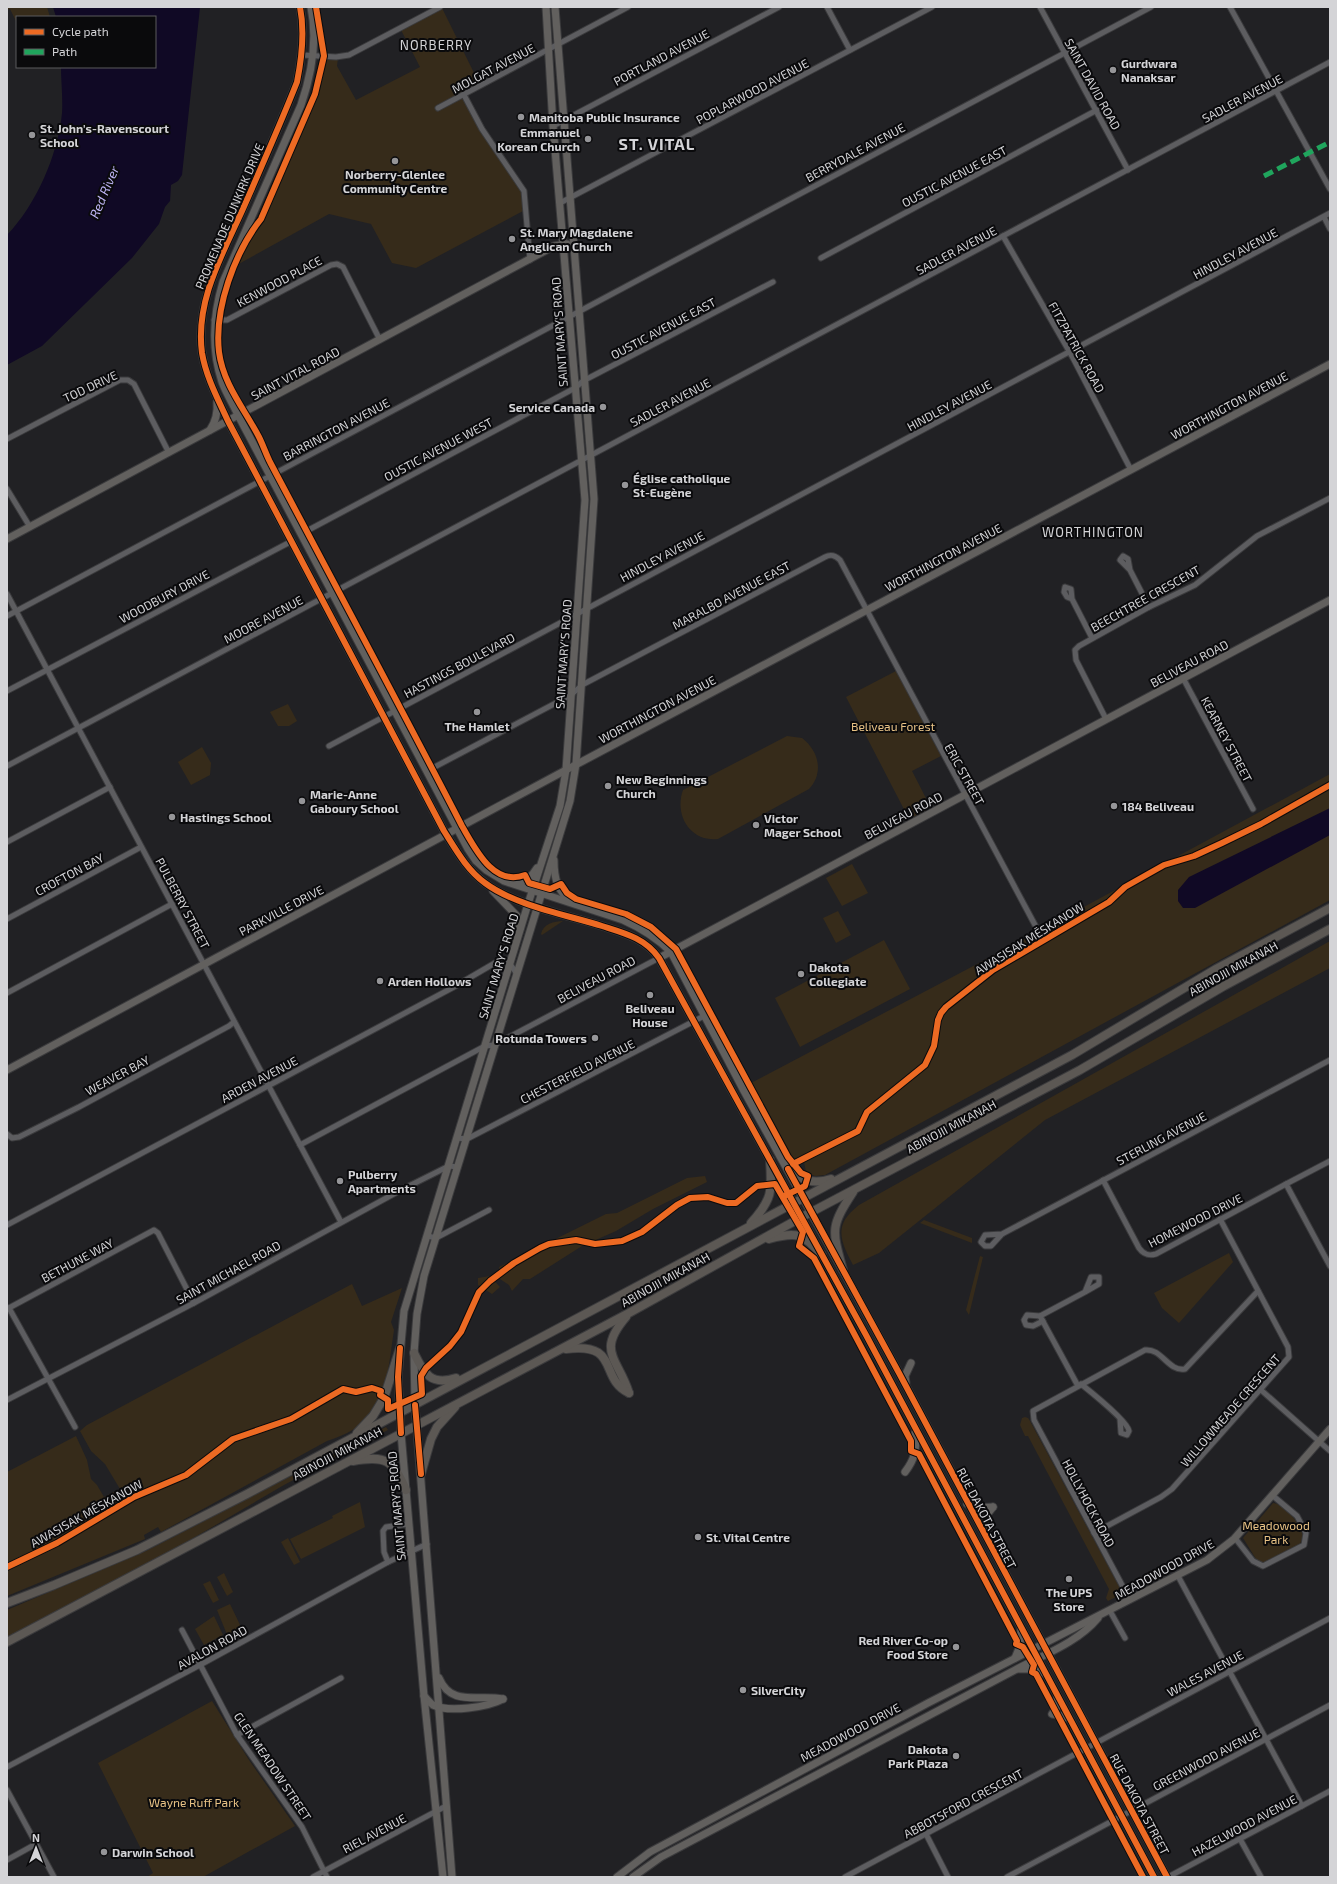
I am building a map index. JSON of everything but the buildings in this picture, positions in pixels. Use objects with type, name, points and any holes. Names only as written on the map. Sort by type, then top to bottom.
[{"type":"main road","name":"PROMENADE DUNKIRK DRIVE","points":[[300,7],[302,55],[297,82],[290,102],[217,266],[205,300],[202,324],[202,352],[211,385],[228,421],[446,835],[459,856],[480,879],[489,886],[506,895],[538,907]]},
{"type":"main road","name":"PROMENADE DUNKIRK DRIVE","points":[[311,7],[315,39],[314,56],[308,84],[301,106],[223,282],[217,302],[214,320],[214,351],[221,378],[238,415],[364,651],[456,829],[476,861],[486,870],[504,881],[541,894]]},
{"type":"main road","name":"SAINT MARY'S ROAD","points":[[443,1877],[408,1524],[400,1433],[398,1377],[404,1311],[532,891],[560,806],[566,770],[585,500],[553,126],[546,7]]},
{"type":"main road","name":"SAINT MARY'S ROAD","points":[[452,1877],[415,1405],[414,1353],[417,1314],[424,1276],[570,802],[576,764],[594,499],[555,7]]},
{"type":"main road","name":"SAINT VITAL ROAD","points":[[7,539],[554,246],[574,244]]},
{"type":"main road","name":"WORTHINGTON AVENUE","points":[[566,770],[1330,364]]},
{"type":"main road","points":[[208,431],[215,422],[218,410],[216,396]]},
{"type":"main road","points":[[582,534],[592,534]]},
{"type":"main road","name":"BELIVEAU ROAD","points":[[659,958],[1330,600]]},
{"type":"main road","points":[[568,743],[578,744]]},
{"type":"main road","name":"PARKVILLE DRIVE","points":[[7,1070],[566,770]]},
{"type":"main road","points":[[554,853],[554,869],[558,885],[564,896],[577,906]]},
{"type":"main road","points":[[504,881],[520,883],[527,879],[533,875],[545,854]]},
{"type":"main road","points":[[489,886],[517,916],[520,930]]},
{"type":"main road","name":"RUE DAKOTA STREET","points":[[541,894],[623,920],[638,927],[660,942],[671,952],[704,1016],[906,1387],[1048,1654],[1121,1816],[1154,1877]]},
{"type":"main road","name":"RUE DAKOTA STREET","points":[[538,907],[629,934],[653,950],[659,958],[794,1202],[1057,1696],[1070,1719],[1090,1746],[1131,1810],[1167,1877]]},
{"type":"main road","name":"ABINOJII MIKANAH","points":[[7,1603],[137,1550],[353,1438],[474,1372],[1072,1055],[1216,969],[1330,908]]},
{"type":"main road","name":"ABINOJII MIKANAH","points":[[7,1642],[629,1313],[802,1217],[854,1191],[1080,1070],[1224,986],[1330,929]]},
{"type":"main road","points":[[738,1103],[749,1098]]},
{"type":"main road","points":[[746,1228],[768,1201],[771,1189],[770,1160]]},
{"type":"main road","points":[[788,1169],[798,1176],[814,1183],[847,1174]]},
{"type":"main road","points":[[843,1270],[834,1231],[837,1218],[854,1191]]},
{"type":"main road","points":[[757,1242],[794,1234],[808,1240],[822,1255]]},
{"type":"main road","points":[[561,1349],[581,1347],[593,1350],[601,1355],[620,1388],[629,1393],[610,1350],[610,1341],[616,1329],[629,1313]]},
{"type":"main road","points":[[353,1438],[373,1416],[384,1398],[400,1348]]},
{"type":"main road","points":[[414,1353],[423,1372],[438,1381],[447,1381],[474,1372]]},
{"type":"main road","points":[[906,1387],[905,1376],[911,1363]]},
{"type":"main road","points":[[421,1474],[430,1439],[437,1427],[460,1402]]},
{"type":"main road","points":[[905,1472],[912,1462],[917,1446],[914,1427]]},
{"type":"main road","name":"MEADOWOOD DRIVE","points":[[617,1877],[650,1852],[922,1706],[1032,1649],[1110,1611],[1212,1557],[1235,1538],[1330,1429]]},
{"type":"main road","points":[[345,1462],[366,1459],[378,1459],[388,1462],[396,1467],[406,1490]]},
{"type":"main road","points":[[968,1504],[974,1508],[993,1507],[985,1517],[985,1527],[991,1547]]},
{"type":"main road","name":"MEADOWOOD DRIVE","points":[[633,1877],[661,1857],[1014,1670],[1056,1650],[1092,1626],[1100,1616]]},
{"type":"main road","points":[[1015,1658],[1020,1641],[1021,1627]]},
{"type":"main road","points":[[1014,1670],[1036,1669],[1045,1674]]},
{"type":"main road","points":[[424,1696],[432,1704],[439,1707],[464,1708],[492,1704],[503,1699],[491,1696],[458,1697],[450,1694],[443,1688],[436,1671]]},
{"type":"main road","points":[[1057,1696],[1058,1706],[1052,1714],[1070,1719]]},
{"type":"main road","points":[[427,1726],[441,1736]]},
{"type":"main road","points":[[430,1746],[435,1746],[442,1752]]},
{"type":"street","points":[[302,55],[336,57],[349,55],[440,7]]},
{"type":"street","name":"MOLGAT AVENUE","points":[[438,108],[628,7]]},
{"type":"street","name":"PORTLAND AVENUE","points":[[553,126],[779,7]]},
{"type":"street","points":[[827,7],[850,50]]},
{"type":"street","name":"POPLARWOOD AVENUE","points":[[560,203],[932,7]]},
{"type":"street","name":"SAINT DAVID ROAD","points":[[1040,7],[1097,110],[1128,170]]},
{"type":"street","name":"BERRYDALE AVENUE","points":[[569,315],[1151,7]]},
{"type":"street","points":[[1230,7],[1277,90],[1330,189]]},
{"type":"street","name":"SADLER AVENUE","points":[[591,454],[1330,62]]},
{"type":"street","points":[[464,95],[482,129],[524,191],[530,260]]},
{"type":"street","name":"OUSTIC AVENUE EAST","points":[[822,258],[1097,110]]},
{"type":"street","name":"HINDLEY AVENUE","points":[[577,614],[587,607],[1330,213]]},
{"type":"street","points":[[1324,217],[1330,229]]},
{"type":"street","name":"FITZPATRICK ROAD","points":[[1003,236],[1070,352],[1131,470]]},
{"type":"street","name":"KENWOOD PLACE","points":[[214,320],[227,320],[331,265],[337,264],[342,267],[380,340]]},
{"type":"street","name":"OUSTIC AVENUE EAST","points":[[584,381],[773,282]]},
{"type":"street","name":"BARRINGTON AVENUE","points":[[7,616],[569,315]]},
{"type":"street","name":"TOD DRIVE","points":[[7,439],[120,380],[128,380],[134,384],[169,453]]},
{"type":"street","name":"OUSTIC AVENUE WEST","points":[[301,534],[575,388],[584,381]]},
{"type":"street","name":"MOORE AVENUE","points":[[7,766],[591,454]]},
{"type":"street","points":[[7,489],[30,527]]},
{"type":"street","name":"BEECHTREE CRESCENT","points":[[1106,719],[1074,655],[1075,650],[1079,646],[1149,607],[1195,585],[1257,536],[1330,498]]},
{"type":"street","name":"WOODBURY DRIVE","points":[[7,691],[292,541]]},
{"type":"street","name":"MARALBO AVENUE EAST","points":[[582,686],[829,555],[836,556],[840,560],[867,610]]},
{"type":"street","points":[[1130,570],[1149,607]]},
{"type":"street","name":"PULBERRY STREET","points":[[7,594],[341,1222]]},
{"type":"street","points":[[1072,599],[1092,638]]},
{"type":"street","name":"ERIC STREET","points":[[867,610],[1035,925]]},
{"type":"street","name":"HASTINGS BOULEVARD","points":[[329,746],[577,614]]},
{"type":"street","name":"KEARNEY STREET","points":[[1183,678],[1253,809]]},
{"type":"street","points":[[427,771],[571,695],[582,686]]},
{"type":"street","points":[[7,842],[110,787]]},
{"type":"street","name":"CROFTON BAY","points":[[7,919],[141,847]]},
{"type":"street","points":[[7,993],[172,904]]},
{"type":"street","name":"BELIVEAU ROAD","points":[[485,1046],[494,1045],[659,958]]},
{"type":"street","name":"ARDEN AVENUE","points":[[7,1225],[452,988],[500,960],[510,964]]},
{"type":"street","points":[[510,964],[517,974]]},
{"type":"street","name":"CHESTERFIELD AVENUE","points":[[467,1139],[704,1016]]},
{"type":"street","name":"WEAVER BAY","points":[[7,1134],[12,1138],[19,1137],[79,1107],[234,1022]]},
{"type":"street","points":[[300,1145],[485,1046]]},
{"type":"street","name":"STERLING AVENUE","points":[[1002,1234],[1330,1060]]},
{"type":"street","points":[[457,1138],[467,1139]]},
{"type":"street","name":"HOMEWOOD DRIVE","points":[[1103,1180],[1139,1248],[1146,1254],[1156,1254],[1330,1160]]},
{"type":"street","points":[[449,1166],[458,1167]]},
{"type":"street","name":"SAINT MICHAEL ROAD","points":[[7,1400],[449,1166]]},
{"type":"street","points":[[1286,1184],[1330,1266]]},
{"type":"street","points":[[428,1236],[436,1238],[489,1210]]},
{"type":"street","name":"WILLOWMEADE CRESCENT","points":[[1094,1532],[1161,1498],[1172,1489],[1261,1390],[1290,1355],[1289,1349],[1220,1219]]},
{"type":"street","name":"BETHUNE WAY","points":[[8,1308],[154,1230],[157,1231],[194,1302]]},
{"type":"street","points":[[1080,1385],[1142,1351],[1153,1351],[1181,1370],[1188,1367],[1247,1301],[1258,1291]]},
{"type":"street","points":[[1085,1292],[1042,1318],[1080,1385],[1120,1419]]},
{"type":"street","points":[[8,1308],[75,1427]]},
{"type":"street","name":"HOLLYHOCK ROAD","points":[[1080,1385],[1035,1409],[1032,1415],[1130,1600]]},
{"type":"street","points":[[1261,1390],[1330,1451]]},
{"type":"street","points":[[1235,1538],[1253,1561],[1263,1566],[1304,1545],[1306,1533],[1299,1520],[1272,1495]]},
{"type":"street","points":[[388,1562],[384,1552],[383,1531],[386,1527],[408,1524]]},
{"type":"street","name":"AVALON ROAD","points":[[7,1767],[200,1665],[388,1562],[427,1544]]},
{"type":"street","points":[[1178,1576],[1302,1806]]},
{"type":"street","points":[[1110,1611],[1125,1638]]},
{"type":"street","name":"WALES AVENUE","points":[[1090,1746],[1330,1618]]},
{"type":"street","name":"GLEN MEADOW STREET","points":[[182,1630],[237,1734],[302,1827],[327,1877]]},
{"type":"street","points":[[237,1734],[341,1678]]},
{"type":"street","name":"GREENWOOD AVENUE","points":[[1007,1877],[1330,1705]]},
{"type":"street","name":"ABBOTSFORD CRESCENT","points":[[845,1877],[1090,1746]]},
{"type":"street","points":[[7,1790],[54,1877]]},
{"type":"street","name":"HAZELWOOD AVENUE","points":[[1167,1877],[1330,1791]]},
{"type":"street","name":"RIEL AVENUE","points":[[313,1877],[446,1806]]},
{"type":"street","points":[[926,1834],[948,1877]]},
{"type":"street","points":[[1240,1839],[1261,1877]]},
{"type":"street","points":[[7,1860],[36,1844]]},
{"type":"green space","points":[[7,7],[47,7],[50,16],[16,16],[16,21],[10,9],[7,10]]},
{"type":"green space","name":"Norberry-Glenlee Community Centre","points":[[442,8],[480,85],[463,94],[522,191],[523,211],[416,268],[392,263],[371,224],[329,214],[235,266],[252,234],[263,218],[311,110],[325,58],[338,58],[337,66],[356,100],[420,67],[401,30]]},
{"type":"green space","name":"Beliveau Forest","points":[[896,671],[941,756],[912,771],[931,808],[909,819],[846,697]]},
{"type":"green space","points":[[288,704],[297,721],[289,726],[278,726],[270,712]]},
{"type":"green space","points":[[787,736],[802,738],[808,743],[816,756],[818,762],[817,776],[809,789],[718,839],[708,839],[699,836],[692,831],[683,817],[681,809],[683,790]]},
{"type":"green space","points":[[202,747],[211,763],[210,775],[191,785],[178,762]]},
{"type":"green space","points":[[1330,774],[1330,900],[825,1175],[815,1176],[806,1172],[804,1162],[793,1160],[751,1083],[1019,942]]},
{"type":"green space","points":[[852,864],[868,893],[842,906],[826,878]]},
{"type":"green space","points":[[838,911],[851,935],[836,943],[823,918]]},
{"type":"green space","points":[[563,921],[542,935],[541,934],[546,925]]},
{"type":"green space","points":[[884,940],[910,989],[800,1047],[775,998]]},
{"type":"green space","points":[[1330,941],[1330,968],[1045,1120],[879,1253],[853,1265],[842,1240],[841,1233],[845,1219],[859,1205]]},
{"type":"green space","points":[[705,1176],[707,1182],[653,1209],[616,1231],[582,1246],[530,1279],[523,1279],[512,1291],[509,1285],[500,1279],[499,1267],[606,1214],[617,1213],[687,1178]]},
{"type":"green space","points":[[924,1220],[972,1238],[972,1243],[920,1223]]},
{"type":"green space","points":[[1229,1253],[1233,1262],[1179,1323],[1162,1308],[1154,1293]]},
{"type":"green space","points":[[980,1256],[983,1257],[969,1315],[966,1310]]},
{"type":"green space","points":[[490,1276],[500,1287],[492,1294],[478,1285],[478,1278]]},
{"type":"green space","points":[[352,1284],[362,1306],[402,1288],[391,1322],[394,1330],[385,1384],[380,1399],[362,1424],[347,1433],[327,1441],[161,1532],[158,1527],[144,1535],[145,1539],[7,1596],[7,1472],[76,1436],[87,1460],[91,1479],[97,1485],[104,1497],[120,1489],[105,1464],[91,1451],[80,1431],[87,1425]]},
{"type":"green space","points":[[1025,1417],[1030,1421],[1122,1592],[1122,1594],[1108,1601],[1106,1598],[1109,1589],[1028,1436],[1025,1436],[1020,1425],[1022,1418]]},
{"type":"green space","points":[[386,1427],[388,1430],[284,1485],[173,1550],[7,1639],[7,1610],[148,1550]]},
{"type":"green space","points":[[360,1502],[365,1527],[301,1559],[290,1539],[333,1518],[332,1516]]},
{"type":"green space","name":"Meadowood Park","points":[[1273,1503],[1278,1504],[1288,1511],[1300,1527],[1303,1537],[1300,1544],[1267,1562],[1260,1563],[1243,1538]]},
{"type":"green space","points":[[288,1538],[300,1562],[294,1565],[281,1542]]},
{"type":"green space","points":[[224,1573],[233,1592],[227,1596],[217,1577]]},
{"type":"green space","points":[[210,1581],[219,1600],[213,1603],[203,1584]]},
{"type":"green space","points":[[230,1604],[242,1629],[228,1637],[217,1610]]},
{"type":"green space","points":[[214,1616],[223,1635],[204,1645],[195,1629]]},
{"type":"green space","name":"Wayne Ruff Park","points":[[212,1701],[249,1760],[295,1826],[203,1877],[147,1877],[153,1873],[98,1763]]},
{"type":"water","name":"Red River","points":[[53,7],[200,7],[182,175],[178,181],[171,185],[170,201],[165,207],[159,224],[132,258],[42,346],[7,365],[7,235],[18,223],[36,194],[44,178],[56,146],[62,113],[61,68],[156,68],[156,16],[56,16]]},
{"type":"water","points":[[1330,808],[1330,835],[1195,908],[1183,908],[1178,901],[1178,890],[1189,877]]},
{"type":"marked path","points":[[1264,176],[1330,142]]},
{"type":"cycle path","points":[[300,7],[302,16],[302,44],[297,82],[212,279],[202,315],[202,353],[206,371],[216,396],[444,831],[467,866],[479,878],[497,891],[541,909],[602,926],[634,937],[653,951],[659,958],[866,1335],[1154,1877]]},
{"type":"cycle path","points":[[316,7],[324,56],[315,94],[261,219],[252,232],[235,264],[223,299],[218,335],[221,364],[225,375],[235,396],[259,437],[270,462],[462,826],[479,854],[494,871],[503,876],[514,877],[525,875],[529,883],[550,889],[561,884],[567,893],[576,899],[626,914],[651,927],[676,949],[788,1157],[801,1173],[808,1176],[805,1186],[784,1196]]},
{"type":"cycle path","name":"AWASISAK MĒSKANOW","points":[[793,1164],[858,1131],[867,1112],[925,1065],[934,1046],[938,1020],[946,1007],[993,970],[1109,902],[1125,887],[1164,865],[1194,856],[1222,843],[1261,824],[1330,785]]},
{"type":"cycle path","points":[[788,1169],[899,1373],[1167,1877]]},
{"type":"cycle path","name":"AWASISAK MĒSKANOW","points":[[7,1567],[57,1543],[134,1497],[186,1475],[233,1439],[291,1419],[343,1389],[356,1392],[372,1388],[381,1391],[380,1395],[388,1400],[388,1409],[422,1394],[421,1376],[426,1368],[450,1346],[461,1332],[479,1292],[490,1281],[514,1263],[540,1248],[549,1244],[576,1240],[595,1244],[622,1241],[642,1232],[677,1205],[690,1198],[708,1197],[727,1203],[736,1203],[757,1186],[775,1184],[803,1232],[799,1246],[814,1258],[911,1441],[911,1451],[919,1454],[1017,1641],[1016,1644],[1023,1647],[1034,1665],[1032,1672],[1036,1674],[1143,1877]]},
{"type":"cycle path","points":[[400,1348],[398,1377],[401,1433]]},
{"type":"cycle path","points":[[415,1405],[421,1474]]},
{"type":"place","name":"Gurdwara Nanaksar","points":[[1113,70]]},
{"type":"place","name":"Manitoba Public Insurance","points":[[521,117]]},
{"type":"place","name":"St. John's-Ravenscourt School","points":[[32,135]]},
{"type":"place","name":"Emmanuel Korean Church","points":[[588,139]]},
{"type":"place","name":"Norberry-Glenlee Community Centre","points":[[395,161]]},
{"type":"place","name":"St. Mary Magdalene Anglican Church","points":[[512,239]]},
{"type":"place","name":"Service Canada","points":[[603,407]]},
{"type":"place","name":"Église catholique St-Eugène","points":[[625,485]]},
{"type":"place","name":"The Hamlet","points":[[477,712]]},
{"type":"place","name":"New Beginnings Church","points":[[608,786]]},
{"type":"place","name":"Marie-Anne Gaboury School","points":[[302,801]]},
{"type":"place","name":"184 Beliveau","points":[[1114,806]]},
{"type":"place","name":"Hastings School","points":[[172,817]]},
{"type":"place","name":"Victor Mager School","points":[[756,825]]},
{"type":"place","name":"Dakota Collegiate","points":[[801,974]]},
{"type":"place","name":"Arden Hollows","points":[[380,981]]},
{"type":"place","name":"Beliveau House","points":[[650,995]]},
{"type":"place","name":"Rotunda Towers","points":[[595,1038]]},
{"type":"place","name":"Pulberry Apartments","points":[[340,1181]]},
{"type":"place","name":"St. Vital Centre","points":[[698,1537]]},
{"type":"place","name":"The UPS Store","points":[[1069,1579]]},
{"type":"place","name":"Red River Co-op Food Store","points":[[956,1647]]},
{"type":"place","name":"SilverCity","points":[[743,1690]]},
{"type":"place","name":"Dakota Park Plaza","points":[[956,1756]]},
{"type":"place","name":"Darwin School","points":[[104,1852]]},
{"type":"district","name":"NORBERRY","points":[[436,45]]},
{"type":"district","name":"ST. VITAL","points":[[657,143]]},
{"type":"district","name":"WORTHINGTON","points":[[1093,532]]}]
